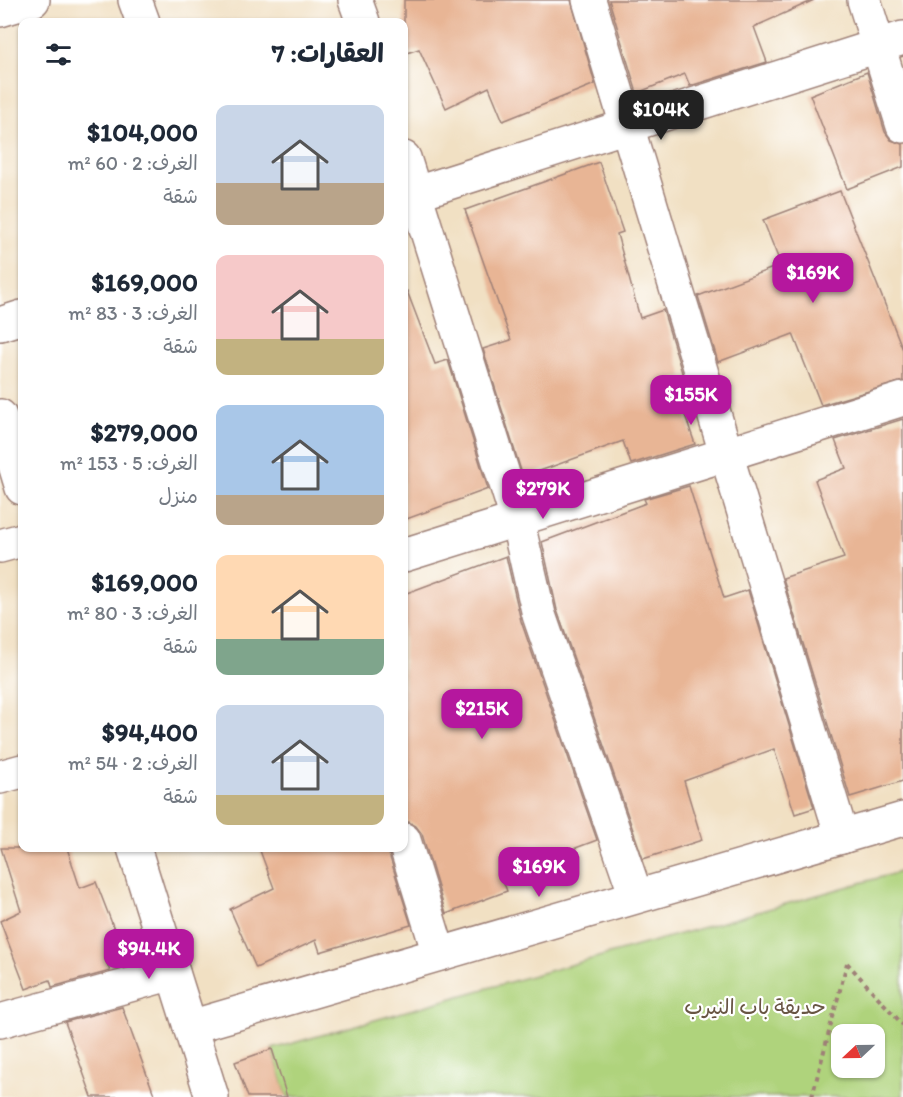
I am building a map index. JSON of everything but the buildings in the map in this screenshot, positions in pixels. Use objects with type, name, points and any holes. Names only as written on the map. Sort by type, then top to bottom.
[{"type":"street","points":[[0,10],[33,0]]},
{"type":"street","points":[[135,0],[142,18]]},
{"type":"street","points":[[355,0],[362,18]]},
{"type":"street","points":[[589,0],[842,837]]},
{"type":"street","points":[[864,0],[891,42],[903,126]]},
{"type":"street","points":[[636,897],[539,615],[517,519],[408,195],[891,42]]},
{"type":"street","points":[[0,324],[18,318]]},
{"type":"street","points":[[408,554],[903,399]]},
{"type":"street","points":[[0,416],[18,475]]},
{"type":"street","points":[[0,546],[18,541]]},
{"type":"street","points":[[0,777],[18,772]]},
{"type":"street","points":[[190,1027],[903,819]]},
{"type":"street","points":[[135,852],[212,1097]]},
{"type":"street","points":[[408,852],[439,954]]},
{"type":"street","points":[[0,1021],[173,973]]},
{"type":"path","points":[[812,1097],[847,963],[903,1025]]},
{"type":"green space","name":"حديقة باب النيرب","points":[[903,871],[903,1097],[287,1097],[272,1049]]}]
